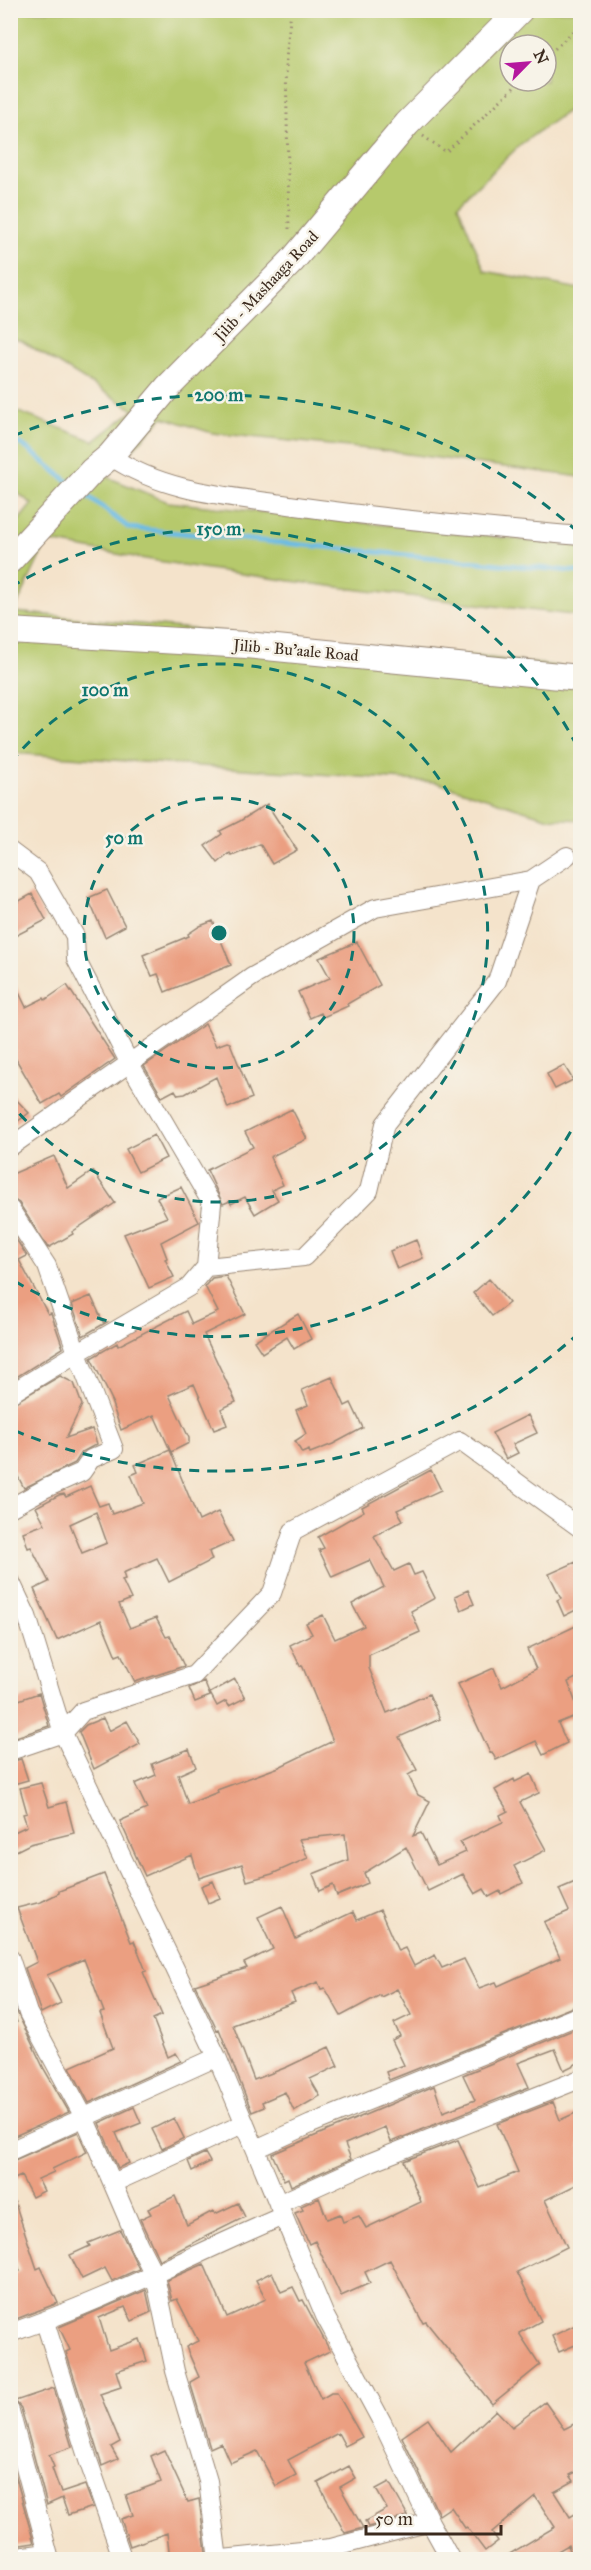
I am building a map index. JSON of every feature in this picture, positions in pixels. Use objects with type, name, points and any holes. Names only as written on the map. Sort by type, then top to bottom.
[{"type":"main road","name":"Jilib - Mashaaga Road","points":[[10,560],[168,387],[292,261],[407,124],[520,10]]},
{"type":"main road","name":"Jilib - Bu'aale Road","points":[[10,631],[246,645],[580,678]]},
{"type":"street","points":[[101,463],[132,471],[174,487],[391,520],[580,536]]},
{"type":"street","points":[[10,851],[38,872],[75,936],[76,959],[130,1064],[212,1204],[206,1267],[189,1287],[10,1394]]},
{"type":"street","points":[[10,1147],[252,977],[375,908],[531,880],[567,856]]},
{"type":"street","points":[[206,1267],[304,1257],[369,1191],[385,1124],[497,981],[531,880]]},
{"type":"street","points":[[10,1209],[47,1266],[114,1449],[91,1459],[82,1472],[10,1508]]},
{"type":"street","points":[[10,1751],[63,1733],[83,1711],[194,1675],[272,1593],[292,1531],[460,1441],[580,1528]]},
{"type":"street","points":[[10,1580],[19,1619],[63,1733],[218,2057],[324,2316],[382,2422],[430,2522],[451,2559]]},
{"type":"street","points":[[10,1959],[19,2016],[85,2119],[155,2276],[175,2371],[208,2481],[217,2559],[330,2548],[430,2522]]},
{"type":"street","points":[[256,2149],[311,2124],[580,2015]]},
{"type":"street","points":[[10,2151],[218,2057]]},
{"type":"street","points":[[10,2333],[45,2322],[155,2276],[371,2162],[580,2079]]},
{"type":"street","points":[[113,2183],[245,2123]]},
{"type":"street","points":[[45,2322],[84,2449],[123,2559]]},
{"type":"street","points":[[10,2411],[49,2556],[10,2558]]},
{"type":"path","points":[[291,10],[286,60],[287,208],[292,261]]},
{"type":"path","points":[[558,46],[580,25]]},
{"type":"path","points":[[407,124],[446,152],[508,93]]},
{"type":"green space","points":[[11,11],[580,11],[580,102],[521,144],[458,205],[485,271],[580,289],[580,477],[378,450],[212,433],[163,417],[107,477],[168,502],[580,546],[580,616],[246,575],[47,541],[14,612],[474,656],[580,669],[580,820],[549,818],[435,782],[11,753],[11,530],[32,504],[11,488],[11,409],[94,441],[134,410],[22,341],[11,338]]},
{"type":"building","points":[[267,804],[297,850],[272,864],[260,844],[232,856],[230,853],[218,863],[205,846],[222,834],[220,831]]},
{"type":"building","points":[[107,890],[125,926],[105,937],[88,898]]},
{"type":"building","points":[[32,894],[46,920],[15,936],[10,928],[10,906]]},
{"type":"building","points":[[213,921],[231,965],[165,992],[158,974],[152,976],[143,955],[189,936],[188,934],[200,926]]},
{"type":"building","points":[[357,942],[380,985],[347,1004],[348,1006],[323,1017],[321,1013],[310,1018],[298,992],[330,978],[319,958]]},
{"type":"building","points":[[10,974],[26,1007],[44,998],[45,1000],[67,985],[115,1059],[61,1097],[59,1094],[42,1104],[10,1049]]},
{"type":"building","points":[[205,1024],[216,1046],[230,1043],[252,1098],[228,1108],[216,1077],[185,1094],[178,1095],[175,1090],[162,1097],[144,1066]]},
{"type":"building","points":[[564,1065],[573,1080],[555,1089],[547,1074]]},
{"type":"building","points":[[10,1093],[29,1113],[10,1127]]},
{"type":"building","points":[[292,1109],[307,1139],[270,1157],[283,1185],[272,1190],[278,1200],[255,1214],[245,1197],[231,1204],[230,1201],[223,1204],[207,1170],[253,1147],[245,1132]]},
{"type":"building","points":[[154,1135],[166,1158],[138,1172],[126,1149]]},
{"type":"building","points":[[54,1156],[68,1188],[93,1171],[115,1203],[72,1232],[73,1234],[48,1248],[19,1203],[11,1198],[10,1175]]},
{"type":"building","points":[[181,1187],[199,1222],[161,1242],[167,1258],[165,1259],[174,1277],[149,1288],[124,1234],[167,1217],[157,1198]]},
{"type":"building","points":[[10,1230],[27,1256],[19,1260],[48,1314],[51,1313],[63,1348],[10,1381]]},
{"type":"building","points":[[416,1240],[423,1258],[397,1269],[390,1251]]},
{"type":"building","points":[[226,1276],[245,1314],[204,1334],[236,1402],[221,1409],[227,1425],[214,1430],[194,1384],[169,1395],[189,1438],[189,1443],[171,1452],[154,1415],[121,1430],[111,1401],[113,1402],[91,1358],[117,1343],[118,1346],[186,1311],[192,1324],[218,1312],[205,1286],[212,1278]]},
{"type":"building","points":[[489,1279],[509,1303],[492,1316],[473,1293]]},
{"type":"building","points":[[91,1296],[103,1322],[107,1322],[83,1336],[72,1304]]},
{"type":"building","points":[[298,1314],[311,1339],[294,1349],[287,1337],[262,1353],[254,1341]]},
{"type":"building","points":[[60,1376],[74,1383],[82,1405],[66,1438],[92,1429],[97,1444],[82,1452],[75,1463],[24,1488],[15,1471],[10,1473],[10,1405]]},
{"type":"building","points":[[332,1377],[345,1406],[351,1403],[363,1428],[333,1444],[310,1453],[309,1450],[302,1453],[295,1441],[306,1434],[296,1410],[308,1405],[302,1390]]},
{"type":"building","points":[[528,1415],[537,1433],[513,1444],[518,1453],[506,1459],[492,1433]]},
{"type":"building","points":[[170,1450],[199,1521],[218,1512],[233,1541],[209,1552],[212,1560],[169,1582],[157,1558],[123,1573],[125,1579],[122,1580],[131,1599],[119,1604],[130,1628],[156,1618],[166,1637],[170,1636],[184,1666],[135,1682],[121,1654],[116,1656],[101,1620],[57,1640],[34,1589],[49,1582],[31,1547],[28,1548],[23,1532],[45,1524],[36,1507],[59,1495],[64,1494],[66,1497],[90,1486],[99,1506],[108,1503],[112,1514],[143,1503],[131,1475],[138,1472],[135,1465]],"holes":[[[96,1512],[107,1543],[82,1553],[70,1524]]]},
{"type":"building","points":[[431,1470],[441,1490],[397,1510],[403,1520],[374,1536],[394,1571],[409,1564],[414,1575],[422,1572],[435,1598],[411,1611],[420,1632],[369,1655],[369,1668],[387,1713],[429,1694],[440,1719],[399,1737],[417,1770],[408,1775],[418,1795],[430,1801],[413,1836],[421,1833],[437,1865],[466,1852],[460,1842],[503,1822],[500,1815],[508,1811],[495,1790],[514,1779],[515,1782],[531,1774],[539,1793],[520,1802],[546,1850],[514,1866],[523,1883],[489,1897],[484,1889],[475,1894],[463,1874],[428,1891],[406,1847],[364,1873],[368,1883],[337,1896],[333,1885],[320,1891],[313,1874],[348,1860],[345,1834],[299,1839],[308,1858],[272,1874],[247,1881],[242,1864],[199,1878],[192,1855],[145,1876],[120,1821],[147,1809],[135,1784],[156,1775],[152,1764],[189,1749],[196,1767],[178,1775],[188,1804],[218,1792],[217,1790],[279,1767],[333,1741],[302,1665],[300,1666],[290,1645],[312,1634],[306,1623],[323,1615],[335,1639],[364,1626],[352,1604],[384,1587],[370,1560],[332,1577],[319,1550],[324,1548],[318,1537],[364,1511],[362,1507]]},
{"type":"building","points":[[576,1562],[580,1571],[580,1608],[564,1616],[557,1600],[561,1598],[549,1574]]},
{"type":"building","points":[[468,1590],[474,1604],[461,1610],[455,1596]]},
{"type":"building","points":[[580,1624],[580,1676],[568,1682],[580,1714],[558,1723],[567,1743],[543,1755],[536,1741],[496,1760],[492,1752],[490,1753],[458,1684],[494,1668],[502,1687],[536,1669],[527,1649]]},
{"type":"building","points":[[235,1679],[245,1698],[229,1706],[226,1701],[217,1706],[210,1693]]},
{"type":"building","points":[[204,1681],[210,1696],[195,1702],[189,1688]]},
{"type":"building","points":[[39,1693],[49,1726],[10,1739],[10,1703]]},
{"type":"building","points":[[103,1718],[109,1731],[127,1721],[140,1744],[94,1769],[79,1732],[86,1725]]},
{"type":"building","points":[[21,1759],[28,1780],[10,1785],[10,1762]]},
{"type":"building","points":[[41,1783],[49,1807],[66,1802],[74,1833],[30,1844],[10,1854],[10,1834],[27,1826],[23,1814],[27,1813],[20,1788]]},
{"type":"building","points":[[104,1874],[131,1942],[134,1941],[146,1971],[143,1972],[162,2015],[153,2019],[168,2057],[176,2053],[181,2061],[89,2103],[70,2067],[113,2048],[100,2013],[104,2012],[84,1959],[47,1975],[61,2003],[41,2013],[25,1968],[37,1962],[17,1908],[41,1902],[59,1891]]},
{"type":"building","points":[[580,1880],[580,2004],[389,2080],[386,2072],[404,2065],[392,2040],[400,2036],[394,2023],[411,2015],[397,1989],[381,1997],[380,1995],[341,2016],[325,1988],[321,1989],[318,1982],[291,1993],[295,2002],[233,2025],[254,2080],[329,2047],[338,2066],[310,2079],[320,2096],[294,2111],[285,2092],[262,2102],[264,2107],[252,2112],[219,2029],[217,2030],[195,1985],[247,1968],[244,1963],[273,1949],[258,1917],[282,1906],[296,1939],[353,1912],[357,1920],[380,1910],[398,1951],[405,1948],[414,1966],[435,1955],[442,1968],[464,1959],[479,1988],[496,1982],[498,1986],[560,1958],[544,1922],[569,1911],[559,1889]]},
{"type":"building","points":[[213,1881],[220,1898],[208,1903],[201,1886]]},
{"type":"building","points":[[15,2008],[44,2069],[69,2112],[10,2138],[10,2025],[17,2022],[12,2010]]},
{"type":"building","points":[[580,2027],[580,2062],[564,2070],[555,2049],[518,2063],[529,2087],[391,2142],[385,2127],[345,2144],[351,2159],[291,2186],[288,2178],[284,2180],[272,2154],[434,2086],[443,2112],[475,2100],[463,2075]]},
{"type":"building","points":[[553,2102],[560,2120],[580,2111],[580,2183],[545,2200],[567,2247],[517,2272],[541,2321],[519,2333],[540,2365],[492,2404],[426,2322],[423,2323],[390,2260],[365,2272],[370,2283],[341,2296],[315,2241],[309,2244],[295,2213],[303,2210],[301,2206],[319,2198],[327,2219],[340,2214],[343,2222],[359,2216],[366,2228],[421,2202],[404,2161],[458,2140],[480,2188],[518,2172],[497,2124]]},
{"type":"building","points":[[134,2107],[141,2123],[116,2133],[129,2163],[118,2168],[99,2123]]},
{"type":"building","points":[[174,2118],[184,2138],[162,2149],[152,2129]]},
{"type":"building","points":[[78,2132],[87,2152],[52,2169],[54,2172],[38,2179],[44,2191],[32,2197],[21,2176],[10,2181],[10,2162]]},
{"type":"building","points":[[205,2153],[210,2162],[192,2171],[188,2161]]},
{"type":"building","points":[[175,2196],[187,2225],[213,2211],[215,2214],[238,2203],[245,2217],[159,2260],[140,2219],[151,2214],[148,2209]]},
{"type":"building","points":[[13,2197],[37,2269],[41,2267],[58,2303],[16,2319],[10,2305],[10,2275],[20,2271],[10,2241],[10,2198]]},
{"type":"building","points":[[120,2230],[139,2269],[112,2281],[105,2268],[82,2279],[70,2255],[90,2246],[88,2243]]},
{"type":"building","points":[[204,2264],[227,2317],[266,2299],[256,2280],[272,2272],[281,2292],[293,2287],[300,2301],[303,2300],[330,2351],[304,2363],[321,2399],[331,2393],[337,2393],[362,2437],[345,2446],[338,2433],[288,2460],[296,2475],[276,2486],[257,2451],[230,2463],[221,2443],[210,2448],[190,2382],[199,2377],[186,2347],[198,2341],[177,2299],[172,2301],[167,2280]]},
{"type":"building","points":[[146,2290],[151,2312],[132,2321],[125,2307],[99,2318],[109,2350],[140,2339],[147,2361],[116,2371],[121,2387],[100,2394],[120,2442],[111,2447],[118,2459],[102,2466],[66,2352],[70,2350],[59,2327]]},
{"type":"building","points":[[580,2323],[580,2343],[559,2352],[552,2336]]},
{"type":"building","points":[[54,2388],[72,2447],[49,2455],[54,2467],[52,2468],[61,2493],[85,2485],[93,2507],[68,2515],[62,2498],[47,2505],[21,2408],[15,2401]]},
{"type":"building","points":[[545,2402],[564,2429],[580,2421],[580,2470],[570,2475],[574,2481],[554,2492],[570,2517],[580,2511],[580,2559],[573,2559],[568,2545],[544,2559],[501,2559],[555,2527],[535,2496],[492,2532],[498,2541],[485,2551],[451,2507],[439,2515],[402,2437],[428,2419],[451,2452],[496,2410],[512,2427]]},
{"type":"building","points":[[164,2450],[188,2502],[199,2499],[206,2552],[202,2559],[170,2559],[167,2533],[130,2546],[121,2519],[133,2515],[126,2495],[161,2482],[151,2456]]},
{"type":"building","points":[[10,2456],[34,2543],[14,2546],[10,2532]]},
{"type":"building","points":[[349,2466],[356,2478],[340,2487],[363,2528],[345,2533],[318,2483]]},
{"type":"building","points":[[389,2482],[408,2516],[368,2527],[365,2521],[387,2509],[376,2489]]},
{"type":"waterway","points":[[10,439],[24,446],[71,484]]},
{"type":"waterway","points":[[81,491],[129,528],[580,572]]}]
